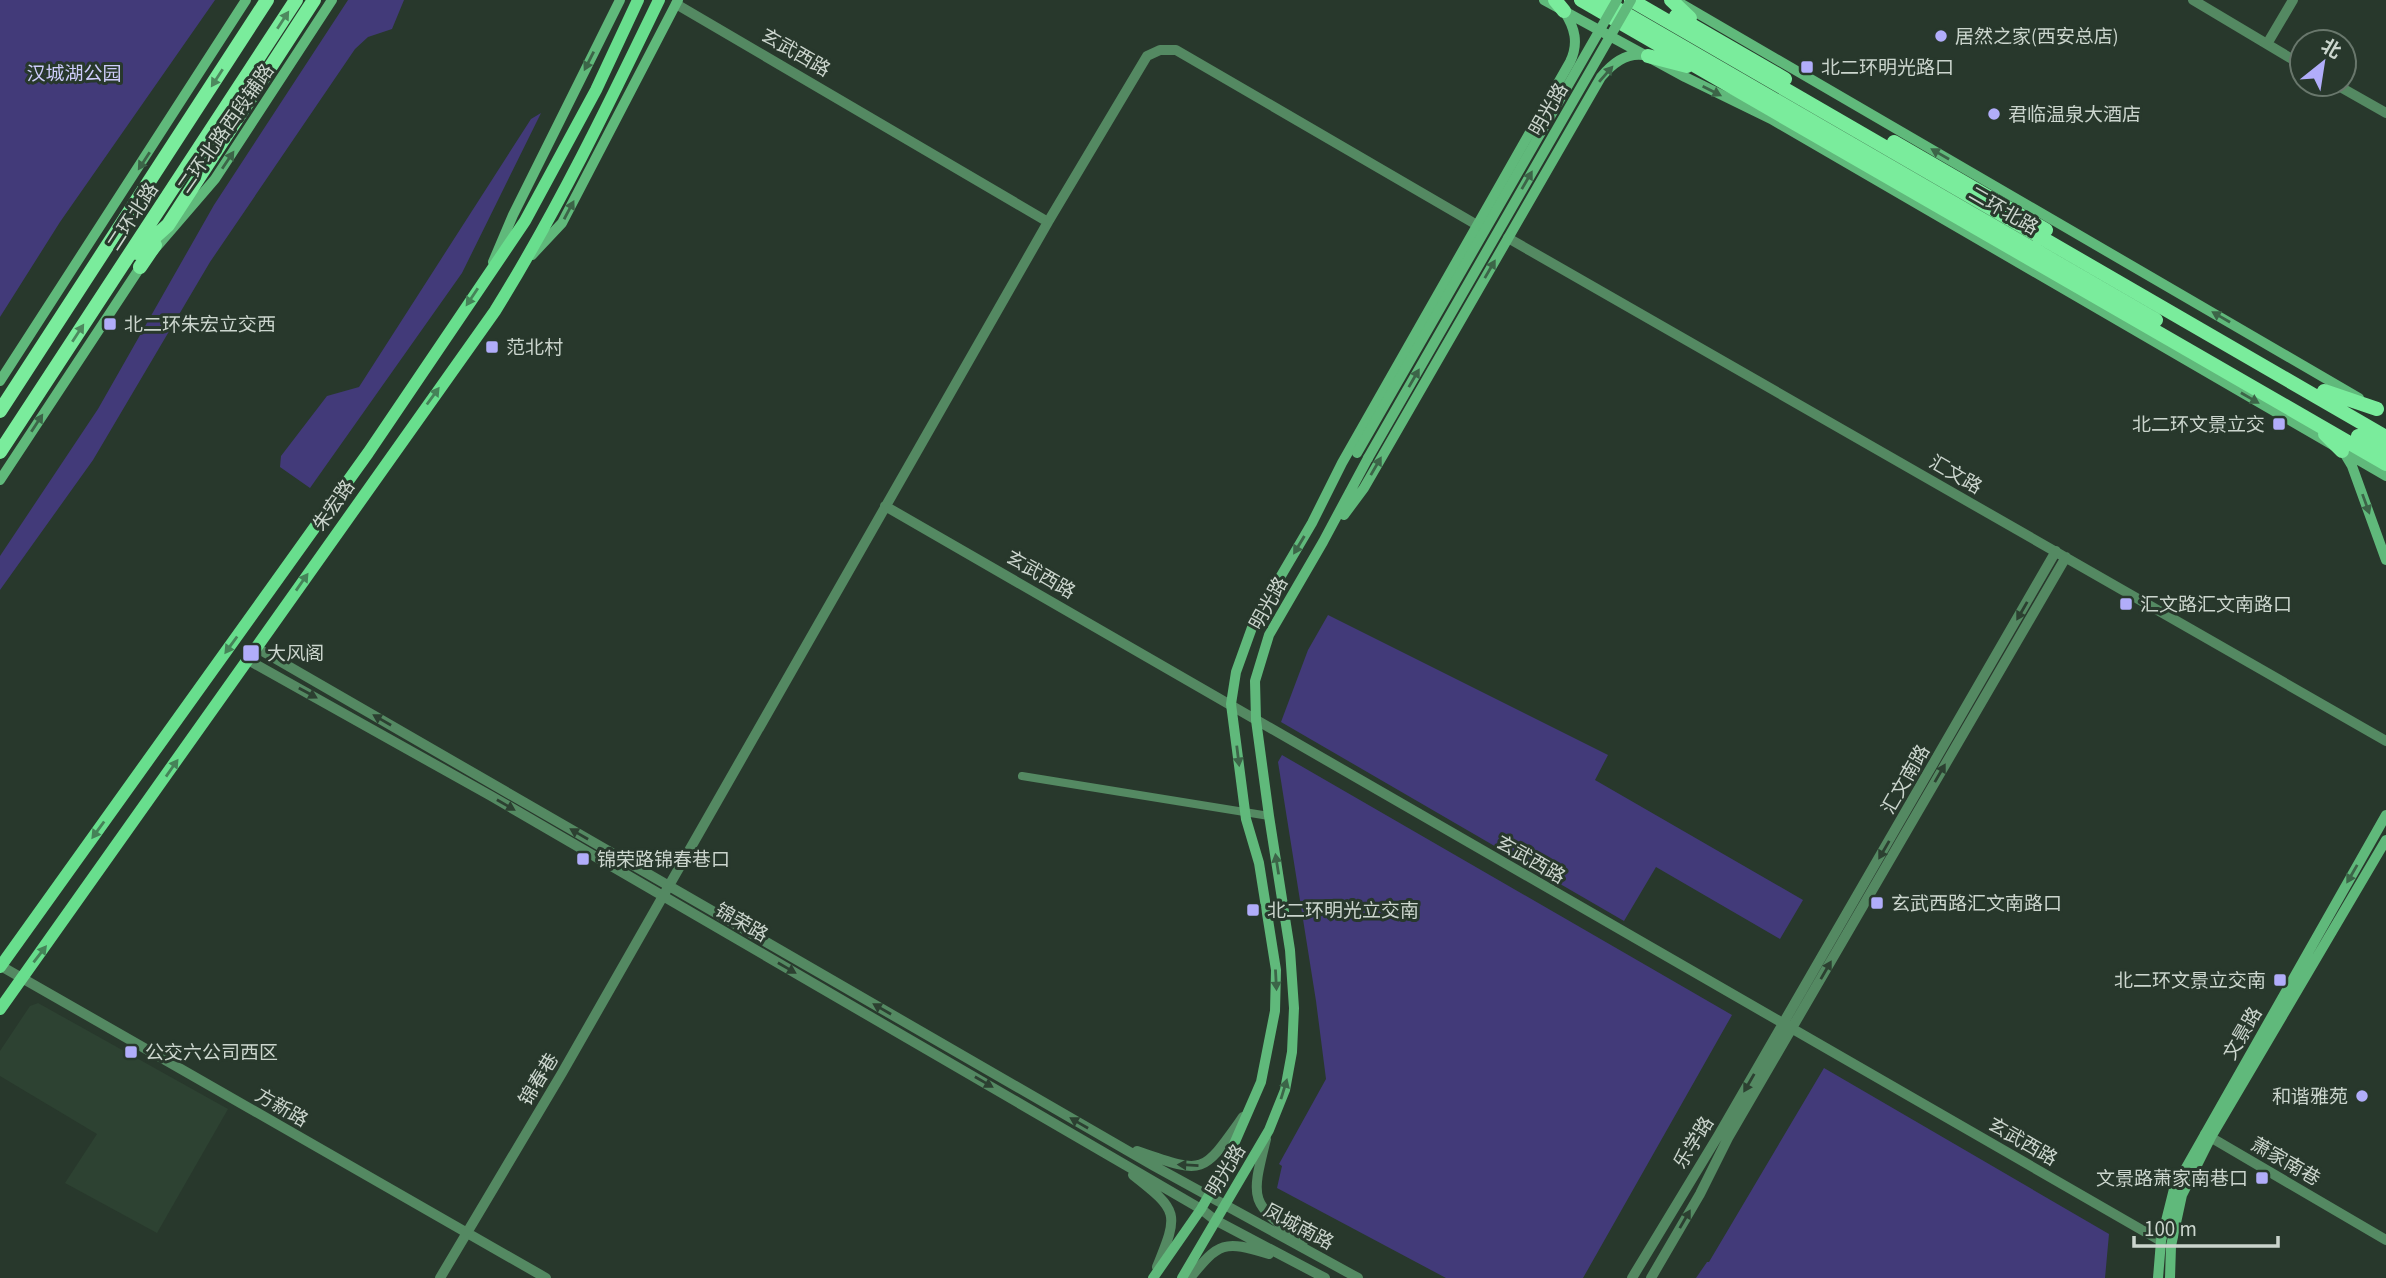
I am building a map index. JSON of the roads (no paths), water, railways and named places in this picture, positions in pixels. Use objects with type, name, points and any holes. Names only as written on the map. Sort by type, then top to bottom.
[{"type":"highway","name":"二环北路","points":[[0,411],[267,0]]},
{"type":"highway","name":"二环北路","points":[[0,452],[296,0]]},
{"type":"highway","points":[[140,267],[314,0]]},
{"type":"highway","points":[[1581,0],[2386,464]]},
{"type":"highway","name":"二环北路","points":[[1602,0],[1926,179],[2027,230],[2386,437]]},
{"type":"highway","name":"二环北路","points":[[1631,0],[1926,179],[2077,275],[2386,452]]},
{"type":"highway","points":[[1648,0],[1711,34],[2386,427]]},
{"type":"highway","points":[[1673,0],[1680,10],[1711,34]]},
{"type":"highway","points":[[1648,55],[1691,67],[1734,88]]},
{"type":"highway","points":[[1877,170],[1970,186]]},
{"type":"highway","points":[[1997,202],[2027,230]]},
{"type":"highway","points":[[125,263],[168,225]]},
{"type":"highway","points":[[2077,275],[2123,313]]},
{"type":"highway","points":[[2324,391],[2383,411]]},
{"type":"highway","points":[[2311,421],[2342,451]]},
{"type":"main road","points":[[0,382],[246,0]]},
{"type":"main road","name":"二环北路西段辅路","points":[[0,480],[140,267],[215,179],[332,0]]},
{"type":"main road","name":"朱宏路","points":[[490,270],[513,215],[620,0]]},
{"type":"main road","name":"朱宏路","points":[[1,966],[369,453],[525,220],[596,90],[638,0]]},
{"type":"main road","name":"朱宏路","points":[[0,1009],[495,311],[588,149],[659,0]]},
{"type":"main road","points":[[1545,0],[1559,5],[1696,83],[1771,119],[2386,476]]},
{"type":"main road","name":"明光路","points":[[1153,1278],[1208,1197],[1261,1082],[1272,1028],[1277,990],[1272,944],[1259,863],[1245,813],[1231,704],[1236,672],[1254,622],[1357,453],[1618,0]]},
{"type":"main road","name":"明光路","points":[[1182,1278],[1269,1130],[1290,1069],[1294,1008],[1290,950],[1256,720],[1255,681],[1269,635],[1631,0]]},
{"type":"main road","points":[[1673,0],[2383,411]]},
{"type":"main road","points":[[525,262],[562,223],[677,2]]},
{"type":"main road","name":"明光路","points":[[1312,523],[1342,463],[1576,51],[1574,32],[1559,5]]},
{"type":"main road","points":[[1323,542],[1364,488],[1601,77],[1609,68],[1629,56],[1648,55]]},
{"type":"main road","points":[[168,225],[202,193]]},
{"type":"main road","points":[[2342,451],[2352,466],[2386,560]]},
{"type":"main road","name":"文景路","points":[[2170,1278],[2171,1246],[2182,1195],[2208,1136],[2386,815]]},
{"type":"main road","name":"文景路","points":[[2158,1278],[2161,1241],[2174,1189],[2386,840]]},
{"type":"street","points":[[2193,0],[2288,57]]},
{"type":"street","points":[[2267,44],[2292,0]]},
{"type":"street","name":"玄武西路","points":[[677,2],[1048,222]]},
{"type":"street","points":[[662,896],[1048,222],[1147,56],[1160,50],[1176,50],[1478,225]]},
{"type":"street","points":[[2358,97],[2386,113]]},
{"type":"street","name":"汇文路","points":[[1508,238],[2386,741]]},
{"type":"street","name":"玄武西路","points":[[885,506],[2161,1241]]},
{"type":"street","name":"汇文南路","points":[[1787,1026],[2056,551]]},
{"type":"street","name":"汇文南路","points":[[1787,1026],[2066,557]]},
{"type":"street","name":"锦荣路","points":[[257,648],[1224,1205]]},
{"type":"street","name":"锦荣路","points":[[248,660],[491,796],[1102,1151],[1215,1220]]},
{"type":"street","points":[[1022,776],[1269,816]]},
{"type":"street","name":"锦春巷","points":[[440,1278],[562,1073],[662,896]]},
{"type":"street","name":"方新路","points":[[1,966],[546,1278]]},
{"type":"street","name":"乐学路","points":[[1632,1278],[1787,1026]]},
{"type":"street","name":"乐学路","points":[[1651,1278],[1787,1026]]},
{"type":"street","points":[[1114,1143],[1182,1167],[1196,1167],[1213,1158],[1251,1105]]},
{"type":"street","points":[[1269,1130],[1256,1180],[1258,1200],[1275,1221],[1331,1264]]},
{"type":"street","name":"萧家南巷","points":[[2208,1136],[2386,1240]]},
{"type":"street","points":[[1102,1151],[1155,1192],[1170,1211],[1173,1226],[1153,1278]]},
{"type":"street","name":"凤城南路","points":[[1224,1205],[1358,1278]]},
{"type":"street","name":"凤城南路","points":[[1215,1220],[1325,1278]]},
{"type":"street","points":[[1190,1278],[1211,1253],[1223,1247],[1245,1246],[1292,1261]]},
{"type":"place","name":"居然之家(西安总店)","points":[[1941,36]]},
{"type":"place","name":"北二环明光路口","points":[[1807,67]]},
{"type":"place","name":"君临温泉大酒店","points":[[1994,114]]},
{"type":"place","name":"北二环朱宏立交西","points":[[110,324]]},
{"type":"place","name":"范北村","points":[[492,347]]},
{"type":"place","name":"北二环文景立交","points":[[2279,424]]},
{"type":"place","name":"汇文路汇文南路口","points":[[2126,604]]},
{"type":"place","name":"大风阁","points":[[251,653]]},
{"type":"place","name":"锦荣路锦春巷口","points":[[583,859]]},
{"type":"place","name":"玄武西路汇文南路口","points":[[1877,903]]},
{"type":"place","name":"北二环明光立交南","points":[[1253,910]]},
{"type":"place","name":"北二环文景立交南","points":[[2280,980]]},
{"type":"place","name":"公交六公司西区","points":[[131,1052]]},
{"type":"place","name":"和谐雅苑","points":[[2362,1096]]},
{"type":"place","name":"文景路萧家南巷口","points":[[2262,1178]]},
{"type":"park label","name":"汉城湖公园","points":[[74,73]]}]
